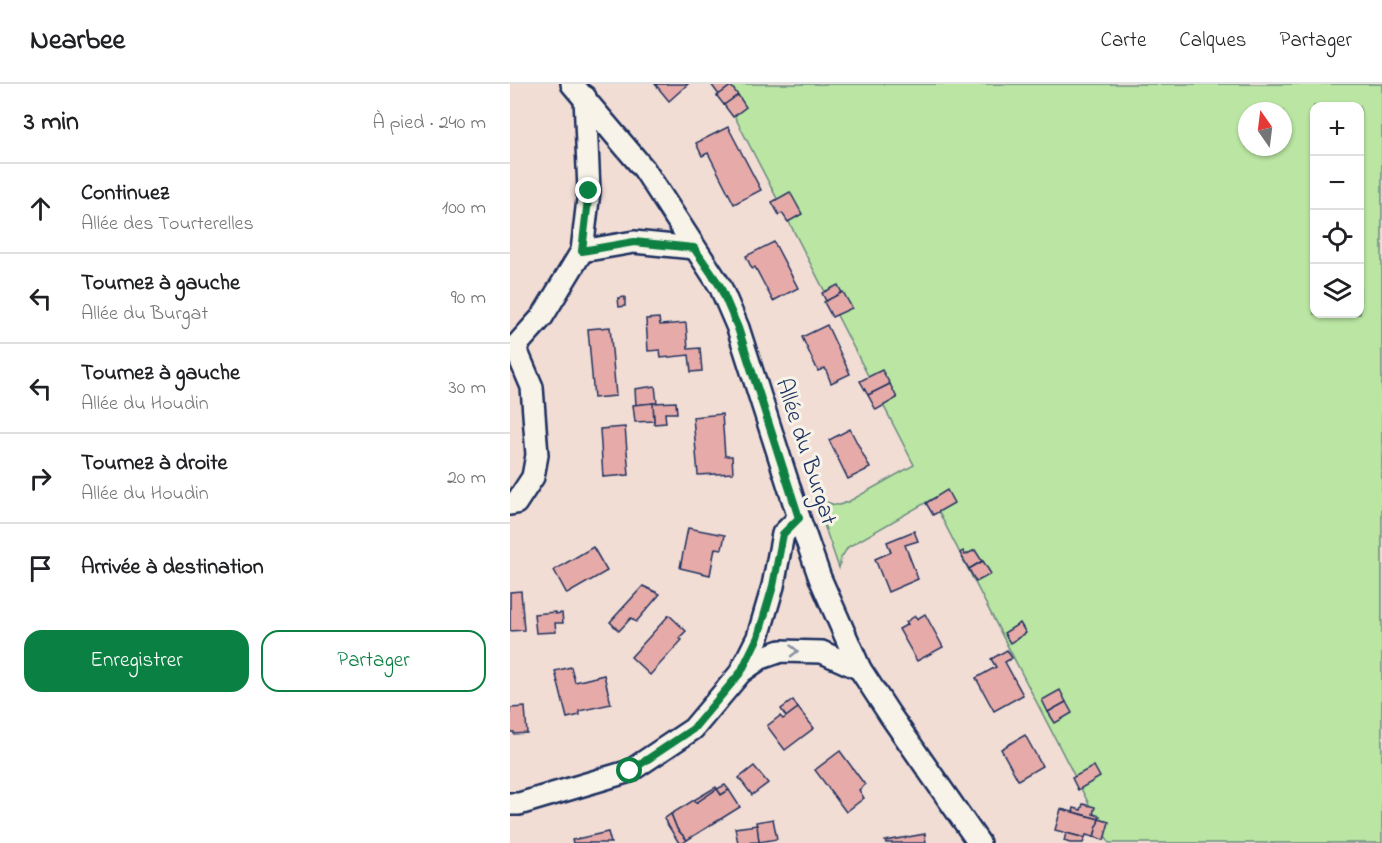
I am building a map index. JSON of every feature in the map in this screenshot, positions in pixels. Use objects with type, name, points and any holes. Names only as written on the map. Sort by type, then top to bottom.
[{"type":"street","name":"Allée du Burgat","points":[[578,91],[644,169],[720,286],[738,328],[820,578],[860,669],[979,843]]},
{"type":"street","points":[[510,504],[516,503],[533,477],[537,455],[532,387],[513,349],[542,317],[582,251],[589,191],[578,91]]},
{"type":"street","points":[[582,251],[634,242],[694,248]]},
{"type":"street","points":[[510,804],[519,804],[630,771],[693,729],[741,672],[758,637],[773,586],[783,534],[799,518]]},
{"type":"street","points":[[741,672],[761,658],[781,651],[822,652],[860,669]]},
{"type":"green space","points":[[718,84],[1382,84],[1382,843],[1109,843],[932,499],[848,547],[841,558],[839,568],[812,490],[817,496],[831,504],[840,505],[914,465]]},
{"type":"building","points":[[655,84],[688,84],[669,101]]},
{"type":"building","points":[[711,84],[733,84],[719,95]]},
{"type":"building","points":[[731,86],[738,95],[724,105],[717,96]]},
{"type":"building","points":[[738,95],[746,107],[733,117],[724,105]]},
{"type":"building","points":[[728,127],[761,190],[734,204],[708,153],[702,156],[696,143]]},
{"type":"building","points":[[790,192],[802,214],[788,222],[782,213],[779,215],[772,202]]},
{"type":"building","points":[[774,242],[798,288],[773,301],[755,267],[752,269],[746,256]]},
{"type":"building","points":[[838,285],[842,293],[826,301],[822,293]]},
{"type":"building","points":[[843,292],[852,308],[832,317],[824,302]]},
{"type":"building","points":[[625,297],[625,306],[619,307],[618,298]]},
{"type":"building","points":[[659,318],[660,325],[686,323],[688,349],[700,348],[702,371],[691,372],[689,355],[661,358],[660,350],[648,351],[646,319]]},
{"type":"building","points":[[827,325],[850,374],[831,383],[825,368],[818,371],[802,337]]},
{"type":"building","points":[[610,327],[616,396],[594,398],[588,329]]},
{"type":"building","points":[[882,370],[890,384],[868,395],[860,381]]},
{"type":"building","points":[[890,384],[897,398],[876,410],[868,395]]},
{"type":"building","points":[[655,386],[657,403],[636,405],[635,389]]},
{"type":"building","points":[[676,402],[677,413],[665,413],[666,423],[654,424],[653,403]]},
{"type":"building","points":[[653,403],[654,421],[635,422],[633,405]]},
{"type":"building","points":[[722,414],[725,456],[732,456],[733,473],[698,475],[693,417]]},
{"type":"building","points":[[625,427],[629,475],[603,477],[600,429]]},
{"type":"building","points":[[850,429],[870,468],[848,479],[829,440]]},
{"type":"building","points":[[947,490],[954,503],[933,515],[926,503]]},
{"type":"building","points":[[688,528],[725,535],[722,549],[715,548],[710,575],[680,568]]},
{"type":"building","points":[[914,531],[918,541],[905,545],[918,579],[888,592],[875,559],[891,552],[887,542]]},
{"type":"building","points":[[593,547],[607,571],[567,594],[554,570]]},
{"type":"building","points":[[975,550],[982,561],[969,569],[960,553],[963,551],[965,555]]},
{"type":"building","points":[[983,561],[991,574],[976,582],[969,569]]},
{"type":"building","points":[[643,586],[660,594],[636,622],[631,618],[619,631],[610,622]]},
{"type":"building","points":[[521,591],[524,630],[510,631],[510,592]]},
{"type":"building","points":[[555,612],[555,614],[562,613],[563,623],[555,623],[556,632],[536,633],[534,614]]},
{"type":"building","points":[[925,614],[943,647],[917,661],[899,629],[915,616],[917,619]]},
{"type":"building","points":[[669,615],[686,631],[679,638],[682,640],[650,675],[631,657]]},
{"type":"building","points":[[1020,623],[1026,633],[1010,643],[1004,633]]},
{"type":"building","points":[[1007,650],[1012,658],[1005,662],[1023,695],[994,711],[976,678],[996,667],[991,659]]},
{"type":"building","points":[[571,667],[575,682],[604,675],[611,704],[579,711],[580,715],[567,718],[555,671]]},
{"type":"building","points":[[1060,690],[1066,702],[1048,712],[1042,700]]},
{"type":"building","points":[[793,700],[798,708],[786,717],[781,709]]},
{"type":"building","points":[[1066,702],[1072,713],[1055,723],[1048,712]]},
{"type":"building","points":[[525,707],[527,733],[510,732],[510,708]]},
{"type":"building","points":[[798,708],[814,728],[785,750],[767,726],[780,716],[783,719]]},
{"type":"building","points":[[1025,735],[1042,766],[1018,780],[1001,749]]},
{"type":"building","points":[[840,751],[865,785],[859,790],[864,798],[846,812],[815,770]]},
{"type":"building","points":[[754,766],[768,783],[752,795],[739,778]]},
{"type":"building","points":[[1094,766],[1100,777],[1078,790],[1072,778]]},
{"type":"building","points":[[725,785],[729,790],[721,795],[717,789]]},
{"type":"building","points":[[716,787],[717,789],[696,803],[694,800]]},
{"type":"building","points":[[717,789],[721,795],[729,790],[740,807],[687,840],[677,829],[671,814],[694,800],[696,803]]},
{"type":"building","points":[[1083,804],[1095,807],[1093,814],[1100,816],[1099,819],[1073,812],[1074,808],[1081,810]]},
{"type":"building","points":[[1061,809],[1099,819],[1094,837],[1086,835],[1085,838],[1055,830]]},
{"type":"building","points":[[671,814],[677,829],[687,840],[683,843],[679,843],[664,819]]},
{"type":"building","points":[[773,819],[777,839],[759,842],[756,822]]},
{"type":"building","points":[[1099,819],[1109,822],[1104,840],[1094,837]]},
{"type":"building","points":[[757,825],[759,842],[738,843],[735,828]]},
{"type":"building","points":[[608,832],[611,843],[573,843],[572,840]]},
{"type":"building","points":[[1066,833],[1085,838],[1083,843],[1064,841]]},
{"type":"building","points":[[925,834],[926,843],[886,843],[885,841]]},
{"type":"route","points":[[589,191],[582,251],[634,242],[694,248],[720,286],[738,328],[799,518],[783,534],[773,586],[758,637],[741,672],[693,729],[630,771]]}]
